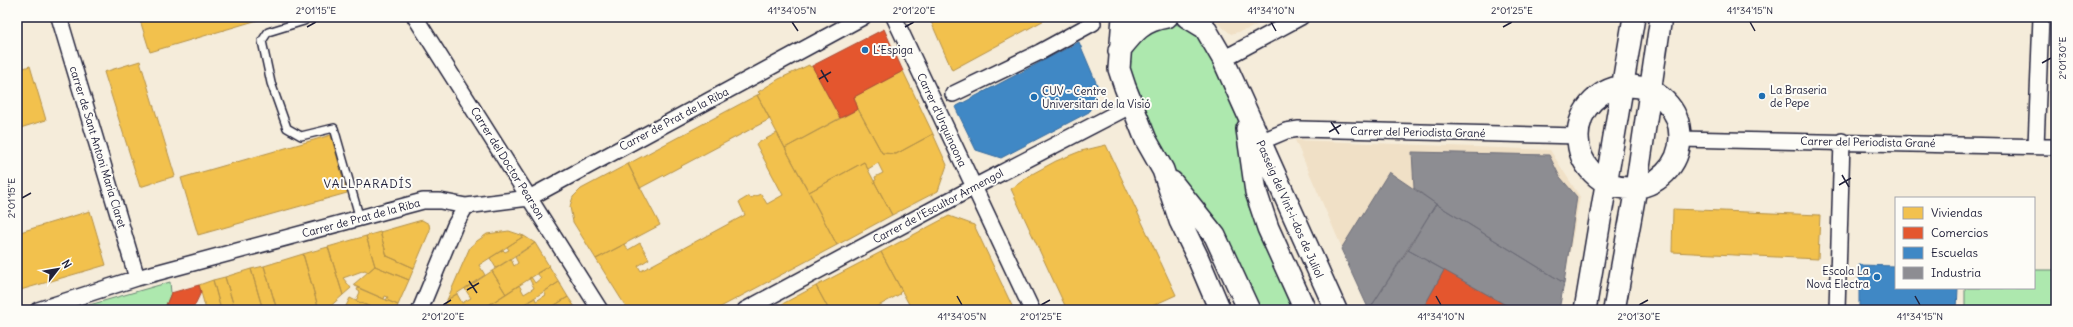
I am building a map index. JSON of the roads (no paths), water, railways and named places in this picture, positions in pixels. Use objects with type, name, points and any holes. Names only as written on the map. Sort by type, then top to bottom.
[{"type":"street","name":"carrer de Sant Antoni Maria Claret","points":[[59,17],[137,278]]},
{"type":"street","name":"Carrer del Doctor Pearson","points":[[416,17],[600,310]]},
{"type":"street","name":"Carrer de Prat de la Riba","points":[[38,310],[137,278],[423,201],[440,201],[466,206],[529,198],[863,17]]},
{"type":"street","name":"Carrer d'Urquinaona","points":[[894,17],[1032,310]]},
{"type":"street","points":[[1123,17],[1119,51],[1119,69],[1146,140],[1163,170],[1215,236],[1249,310]]},
{"type":"street","points":[[1119,51],[1137,29],[1158,18],[1167,17]]},
{"type":"street","name":"Passeig del Vint-i-dos de Juliol","points":[[1187,17],[1205,28],[1223,59],[1336,310]]},
{"type":"street","points":[[1223,59],[1301,17]]},
{"type":"street","points":[[1585,310],[1604,203],[1605,183],[1634,17]]},
{"type":"street","points":[[1614,310],[1636,188],[1649,90],[1661,17]]},
{"type":"street","points":[[2036,146],[2041,17]]},
{"type":"street","points":[[952,94],[1040,52],[1093,23]]},
{"type":"street","points":[[1622,86],[1649,90],[1668,105],[1674,115],[1679,138],[1677,153],[1671,166],[1662,176],[1650,184],[1636,188],[1616,187],[1605,183],[1596,176],[1585,163],[1578,147],[1580,122],[1586,109],[1596,98],[1609,90],[1622,86]]},
{"type":"street","name":"Carrer de l'Escultor Armengol","points":[[745,310],[974,187],[1132,105]]},
{"type":"street","name":"Passeig del Vint-i-dos de Juliol","points":[[1245,108],[1256,192],[1268,228],[1305,310]]},
{"type":"street","name":"Carrer del Periodista Grané","points":[[1260,142],[1286,131],[1299,130],[1578,136]]},
{"type":"street","name":"Carrer del Periodista Grané","points":[[1679,138],[2056,147]]},
{"type":"street","points":[[1837,310],[1842,141]]},
{"type":"street","points":[[1163,170],[1180,221],[1220,310]]},
{"type":"street","points":[[420,310],[455,225],[466,206]]},
{"type":"lane","points":[[303,19],[268,32],[262,41],[271,83],[287,128],[301,136],[334,128],[360,219]]},
{"type":"place","name":"L’Espiga","points":[[865,50]]},
{"type":"place","name":"La Braseria de Pepe","points":[[1762,96]]},
{"type":"place","name":"CUV - Centre Universitari de la Visió","points":[[1034,97]]},
{"type":"place","name":"Escola La Nova Electra","points":[[1877,277]]},
{"type":"district","name":"VALLPARADÍS","points":[[368,184]]}]
